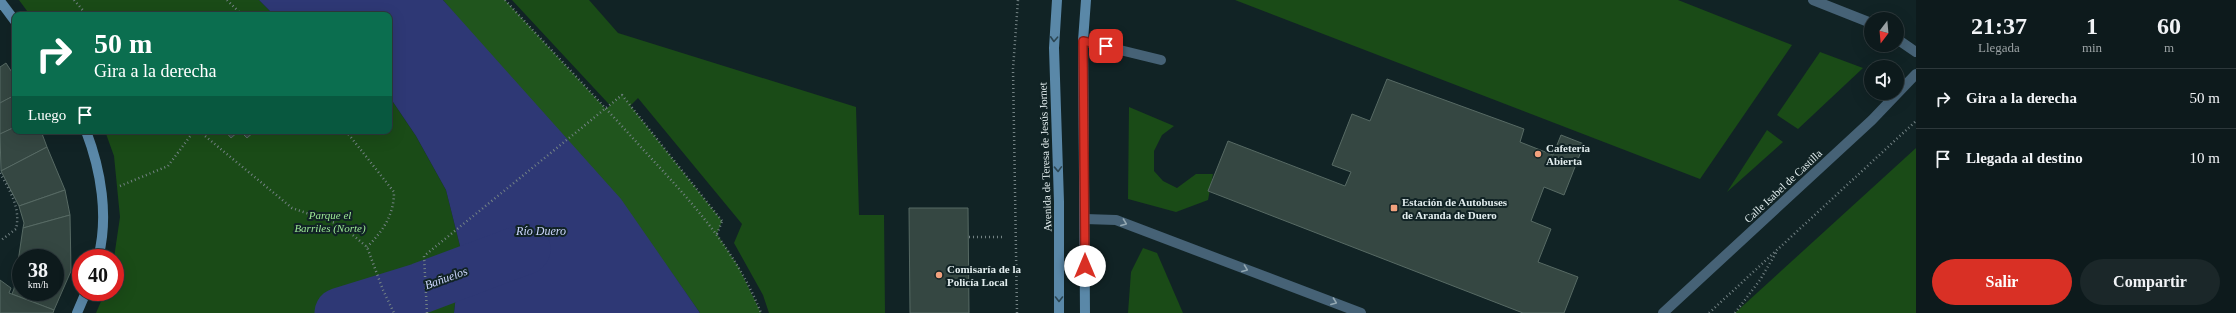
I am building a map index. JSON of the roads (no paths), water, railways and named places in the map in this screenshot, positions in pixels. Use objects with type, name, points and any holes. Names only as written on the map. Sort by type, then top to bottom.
[{"type":"street","name":"Avenida de Teresa de Jesús Jornet","points":[[1057,0],[1054,48],[1059,202],[1059,313]]},
{"type":"street","points":[[1085,313],[1083,41],[1086,0]]},
{"type":"street","points":[[1813,0],[1864,20]]},
{"type":"street","points":[[0,1],[12,16]]},
{"type":"street","points":[[1083,41],[1161,60]]},
{"type":"street","points":[[1904,44],[1916,52]]},
{"type":"street","name":"Calle Isabel de Castilla","points":[[1663,313],[1872,120],[1916,74]]},
{"type":"street","points":[[87,134],[97,168],[102,193],[103,213],[99,249]]},
{"type":"street","points":[[1085,219],[1116,220],[1361,313]]},
{"type":"street","points":[[76,313],[82,301]]},
{"type":"water","name":"Río Duero","points":[[259,0],[443,0],[621,199],[700,313],[454,313],[461,250],[446,190],[416,136],[392,100],[392,12],[271,12]]},
{"type":"waterway","name":"Bañuelos","points":[[340,313],[421,288],[525,249]]},
{"type":"place","name":"Cafetería Abierta","points":[[1538,154]]},
{"type":"place","name":"Estación de Autobuses de Aranda de Duero","points":[[1394,208]]},
{"type":"place","name":"Comisaría de la Policía Local","points":[[939,275]]},
{"type":"park label","name":"Parque el Barriles (Norte)","points":[[330,221]]}]
